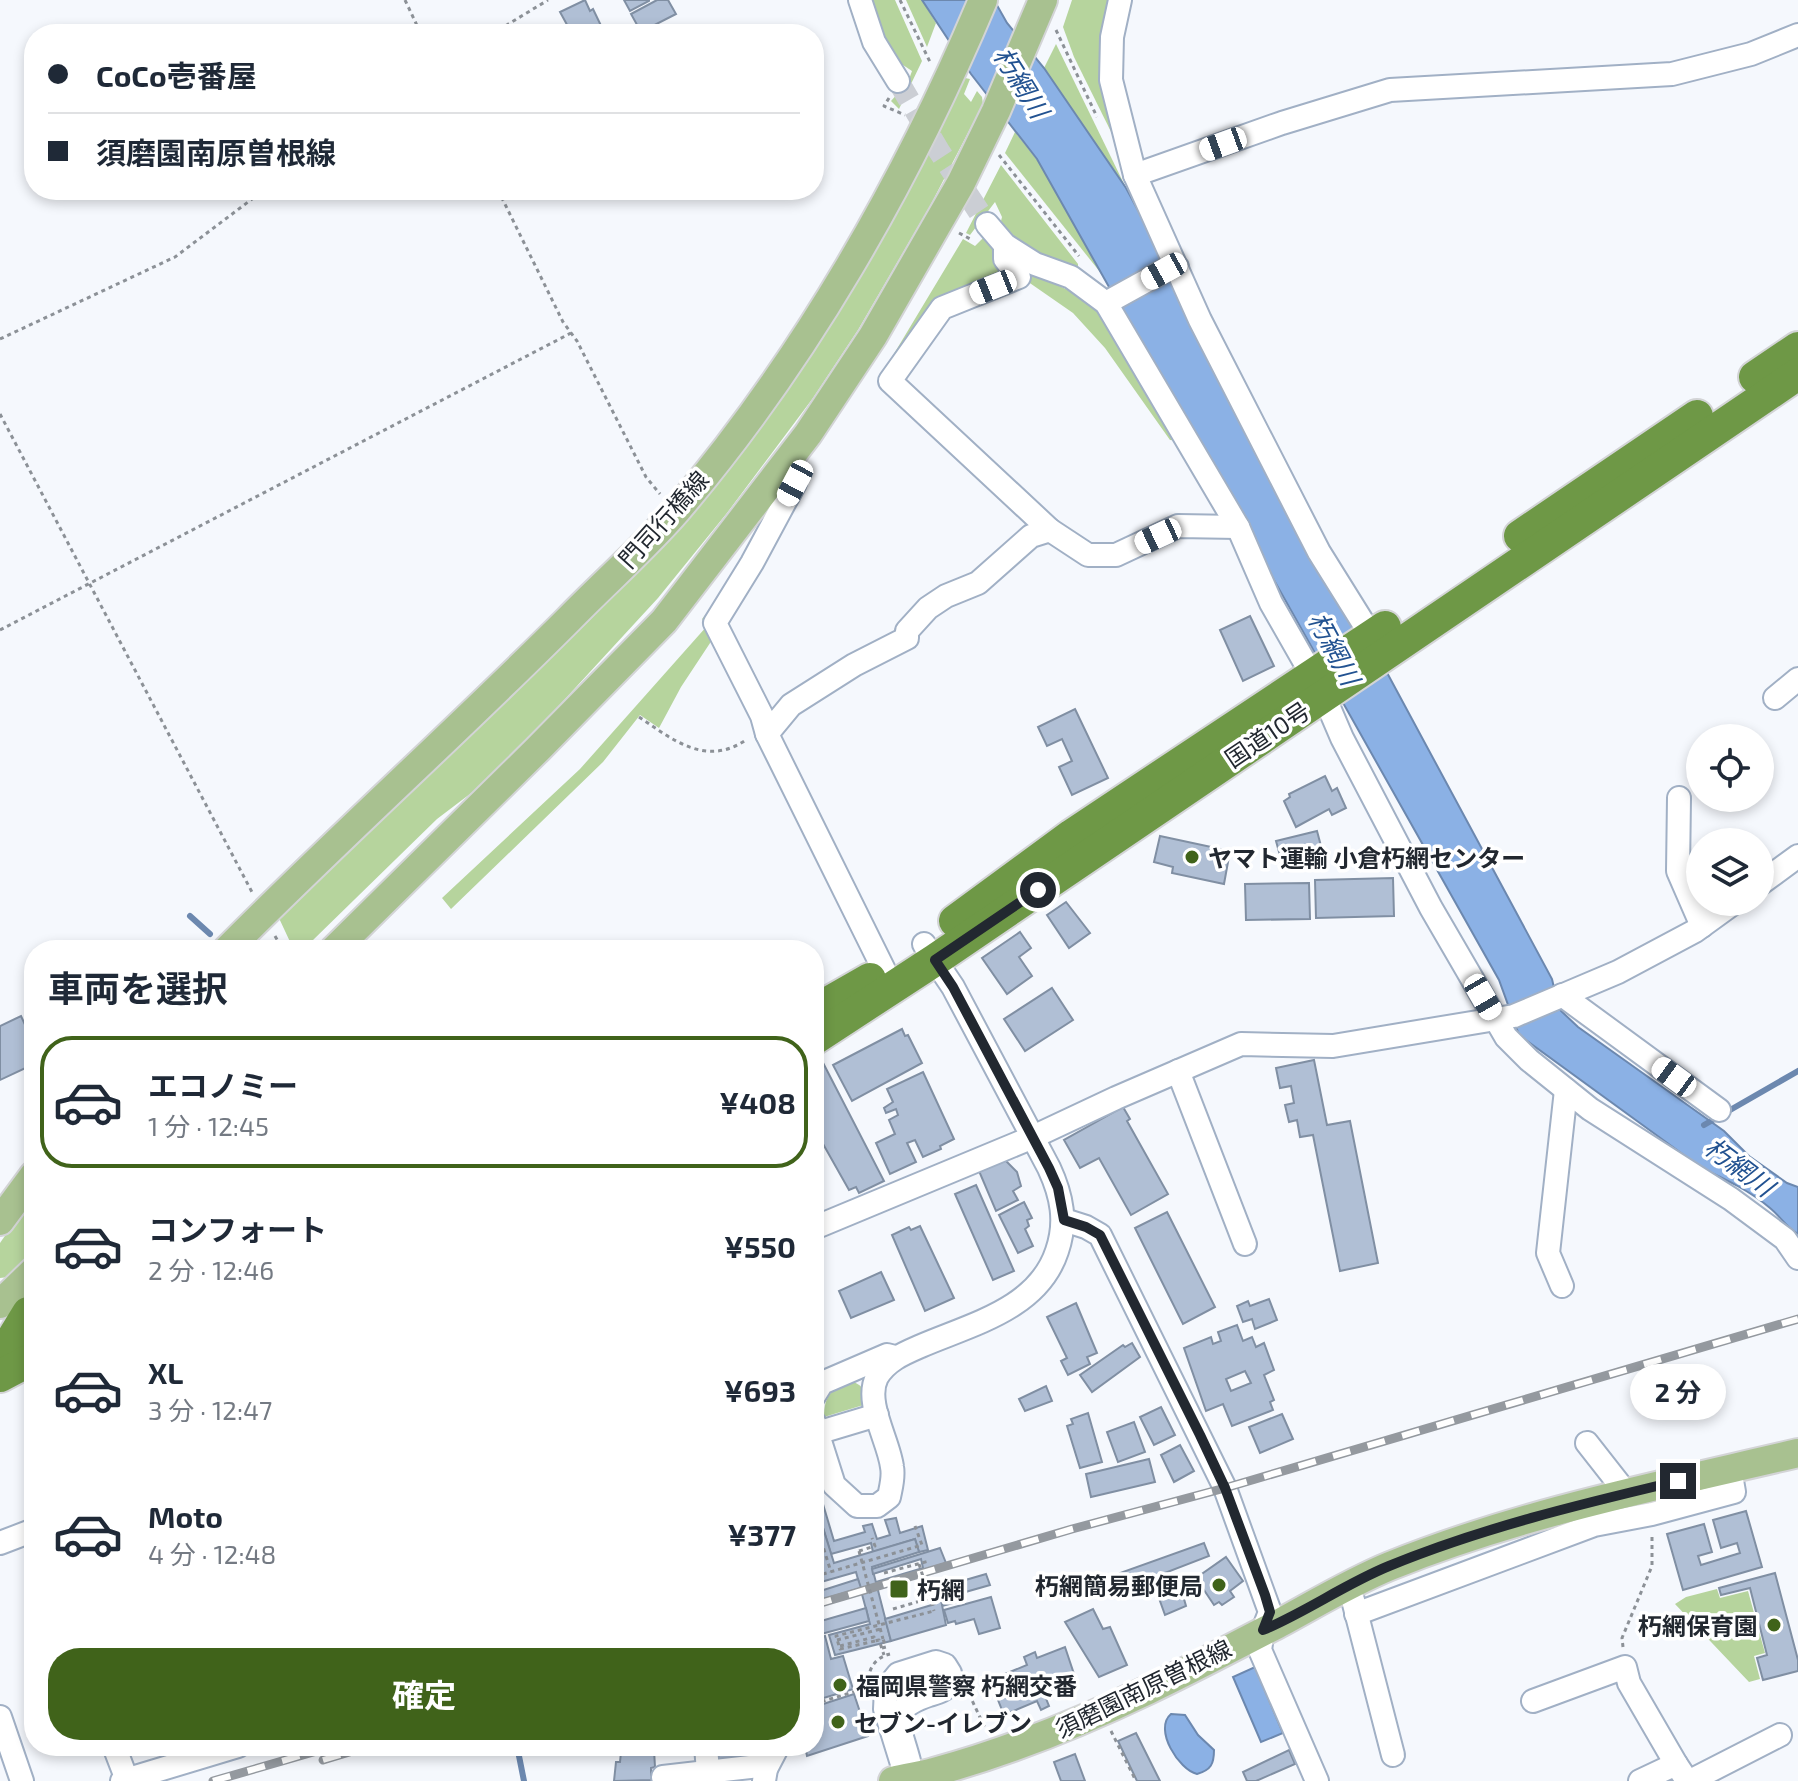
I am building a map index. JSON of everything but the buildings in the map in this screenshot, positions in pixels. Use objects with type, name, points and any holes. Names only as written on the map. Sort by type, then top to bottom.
[{"type":"highway","name":"国道10号","points":[[824,1032],[930,952],[1072,835],[1318,686],[1798,348]]},
{"type":"highway","name":"国道10号","points":[[1378,645],[1798,374]]},
{"type":"highway","name":"国道10号","points":[[824,1005],[884,970],[930,952]]},
{"type":"highway","points":[[0,1376],[15,1328]]},
{"type":"main road","name":"門司行橋線","points":[[237,940],[485,702],[675,512],[762,399],[820,313],[904,169],[983,0]]},
{"type":"main road","points":[[344,940],[664,621],[808,434],[873,336],[984,137],[1045,14]]},
{"type":"main road","points":[[0,1221],[24,1189]]},
{"type":"main road","points":[[15,1328],[24,1301]]},
{"type":"main road","name":"須磨園南原曽根線","points":[[916,1775],[1007,1750],[1079,1721],[1150,1689],[1349,1584],[1467,1538],[1627,1494],[1798,1453]]},
{"type":"street","points":[[860,0],[874,42],[898,81]]},
{"type":"street","points":[[1120,0],[1112,37],[1111,80],[1135,175],[1170,269],[1200,320],[1319,552],[1378,645]]},
{"type":"street","points":[[1135,175],[1282,123],[1390,90],[1672,74],[1751,54],[1798,35]]},
{"type":"street","points":[[987,224],[1005,245],[1035,264],[1071,277],[1114,299],[1238,527],[1271,603],[1318,686],[1431,908],[1505,1018],[1506,1037],[1590,1109],[1731,1199],[1785,1239],[1798,1258]]},
{"type":"street","points":[[1005,245],[1005,259],[1019,277],[942,308],[890,381],[1050,530],[1088,555],[1116,555],[1178,526],[1238,527]]},
{"type":"street","points":[[1114,299],[1170,269]]},
{"type":"street","points":[[795,483],[715,623],[884,970]]},
{"type":"street","points":[[766,730],[791,705],[854,665],[907,638],[907,631],[928,608],[946,596],[978,583],[1031,536],[1050,530]]},
{"type":"street","points":[[1775,698],[1798,679]]},
{"type":"street","points":[[1679,798],[1678,871],[1702,926]]},
{"type":"street","points":[[1774,874],[1798,856]]},
{"type":"street","points":[[824,1224],[1033,1137],[1241,1044],[1333,1046],[1505,1018],[1618,972],[1716,916]]},
{"type":"street","points":[[824,1453],[834,1485],[857,1506],[877,1506],[889,1497],[892,1466],[874,1404],[876,1379],[895,1357],[1011,1307],[1032,1292],[1055,1259],[1064,1220],[1058,1188],[1033,1137],[953,987],[930,952]]},
{"type":"street","points":[[1561,995],[1719,1110]]},
{"type":"street","points":[[1178,1071],[1245,1244]]},
{"type":"street","points":[[1562,1286],[1548,1253],[1566,1090]]},
{"type":"street","points":[[1064,1220],[1100,1235],[1225,1488],[1270,1612],[1260,1650],[1317,1781]]},
{"type":"street","points":[[824,1382],[887,1355],[895,1357]]},
{"type":"street","points":[[824,1426],[877,1415]]},
{"type":"street","points":[[1587,1443],[1627,1494]]},
{"type":"street","points":[[1356,1614],[1583,1529],[1734,1492],[1730,1469]]},
{"type":"street","points":[[0,1543],[24,1534]]},
{"type":"street","points":[[1349,1584],[1393,1755]]},
{"type":"street","points":[[936,1662],[945,1665],[951,1682],[945,1690],[908,1702],[901,1710],[899,1720],[909,1761],[916,1775],[902,1764],[885,1709],[886,1689],[898,1674],[936,1662]]},
{"type":"street","points":[[1533,1701],[1556,1681],[1625,1667],[1652,1726],[1656,1726],[1684,1775]]},
{"type":"street","points":[[0,1717],[22,1781]]},
{"type":"street","points":[[1640,1781],[1684,1775],[1780,1735]]},
{"type":"street","points":[[117,1756],[125,1780],[199,1756]]},
{"type":"street","points":[[707,1756],[708,1772]]},
{"type":"street","points":[[765,1775],[774,1756]]},
{"type":"street","points":[[663,1777],[759,1766],[765,1775]]},
{"type":"path","points":[[405,0],[416,24]]},
{"type":"path","points":[[508,24],[548,0]]},
{"type":"path","points":[[900,0],[924,53],[951,73]]},
{"type":"path","points":[[1045,14],[1102,125]]},
{"type":"path","points":[[984,137],[1084,262]]},
{"type":"path","points":[[0,339],[175,257],[251,200]]},
{"type":"path","points":[[503,200],[646,477],[675,512]]},
{"type":"path","points":[[0,630],[571,333]]},
{"type":"path","points":[[0,414],[263,914]]},
{"type":"path","points":[[639,717],[687,746],[708,752],[732,750],[766,730]]},
{"type":"path","points":[[1625,1667],[1622,1638],[1652,1566],[1652,1514]]},
{"type":"path","points":[[824,1574],[922,1545],[915,1526]]},
{"type":"path","points":[[872,1538],[875,1546],[859,1551],[886,1647],[882,1648]]},
{"type":"path","points":[[824,1550],[831,1572]]},
{"type":"path","points":[[884,1573],[929,1561]]},
{"type":"path","points":[[884,1655],[879,1640],[840,1649],[837,1640],[934,1611],[919,1564]]},
{"type":"path","points":[[893,1609],[944,1594]]},
{"type":"path","points":[[824,1701],[866,1688]]},
{"type":"path","points":[[964,1689],[973,1696],[987,1734]]},
{"type":"path","points":[[1110,1728],[1136,1781]]},
{"type":"green space","points":[[869,0],[895,0],[922,61],[899,109],[891,101],[908,82],[912,71],[903,65],[899,72]]},
{"type":"green space","points":[[906,0],[922,0],[936,23],[927,47]]},
{"type":"green space","points":[[1072,0],[1110,0],[1123,156],[1074,57],[1063,27]]},
{"type":"green space","points":[[1056,44],[1126,188],[1044,68]]},
{"type":"green space","points":[[965,78],[970,79],[964,94],[971,102],[977,91],[983,104],[930,206],[858,330],[813,398],[727,513],[658,598],[495,775],[437,819],[313,940],[289,940],[278,916],[589,621],[671,534]]},
{"type":"green space","points":[[1015,132],[1041,165],[1108,282],[1005,153]]},
{"type":"green space","points":[[1001,165],[1078,264],[1078,269],[1026,246],[1001,221],[995,202],[970,235],[966,233]]},
{"type":"green space","points":[[984,237],[1014,276],[939,305],[880,377],[963,239],[975,246]]},
{"type":"green space","points":[[1009,257],[1031,273],[1081,296],[1101,314],[1181,441],[1170,440],[1105,348],[1073,313],[1024,279]]},
{"type":"green space","points":[[745,566],[716,634],[681,687],[659,728],[640,715],[603,762],[451,909],[442,898],[580,769],[707,626],[702,619]]},
{"type":"green space","points":[[24,1208],[24,1269],[17,1276],[0,1278],[0,1243]]},
{"type":"green space","points":[[848,1380],[862,1388],[870,1403],[824,1417],[830,1394]]},
{"type":"green space","points":[[1717,1589],[1720,1598],[1748,1591],[1765,1653],[1754,1656],[1760,1679],[1749,1682],[1675,1604],[1686,1597]]},
{"type":"water","name":"朽網川","points":[[922,0],[994,0],[1007,23],[1044,68],[1126,188],[1552,979],[1559,1009],[1578,1027],[1724,1131],[1749,1156],[1787,1183],[1798,1187],[1798,1234],[1762,1202],[1703,1169],[1519,1035],[1499,980],[1037,159],[971,74]]},
{"type":"water","points":[[1255,1667],[1283,1733],[1261,1742],[1233,1677]]},
{"type":"water","points":[[1171,1714],[1185,1715],[1198,1735],[1214,1750],[1212,1763],[1206,1771],[1197,1774],[1190,1771],[1170,1748],[1165,1729]]},
{"type":"waterway","points":[[190,916],[210,934]]},
{"type":"waterway","name":"朽網川","points":[[1704,1125],[1798,1071]]},
{"type":"waterway","points":[[519,1756],[524,1781]]},
{"type":"tunnel","points":[[898,81],[987,224]]},
{"type":"railway","points":[[824,1602],[1798,1319]]},
{"type":"railway","points":[[213,1781],[299,1756]]},
{"type":"railway","points":[[323,1760],[336,1756]]},
{"type":"place","name":"ヤマト運輸 小倉朽網センター","points":[[1192,857]]},
{"type":"place","name":"朽網簡易郵便局","points":[[1219,1585]]},
{"type":"place","name":"朽網","points":[[899,1589]]},
{"type":"place","name":"朽網保育園","points":[[1774,1625]]},
{"type":"place","name":"福岡県警察 朽網交番","points":[[840,1685]]},
{"type":"place","name":"セブン-イレブン","points":[[838,1722]]},
{"type":"route","points":[[1038,890],[935,960],[953,987],[1049,1168],[1058,1188],[1064,1220],[1100,1235],[1200,1435],[1225,1488],[1265,1595],[1270,1612],[1263,1630],[1349,1584],[1467,1538],[1678,1481]]}]
